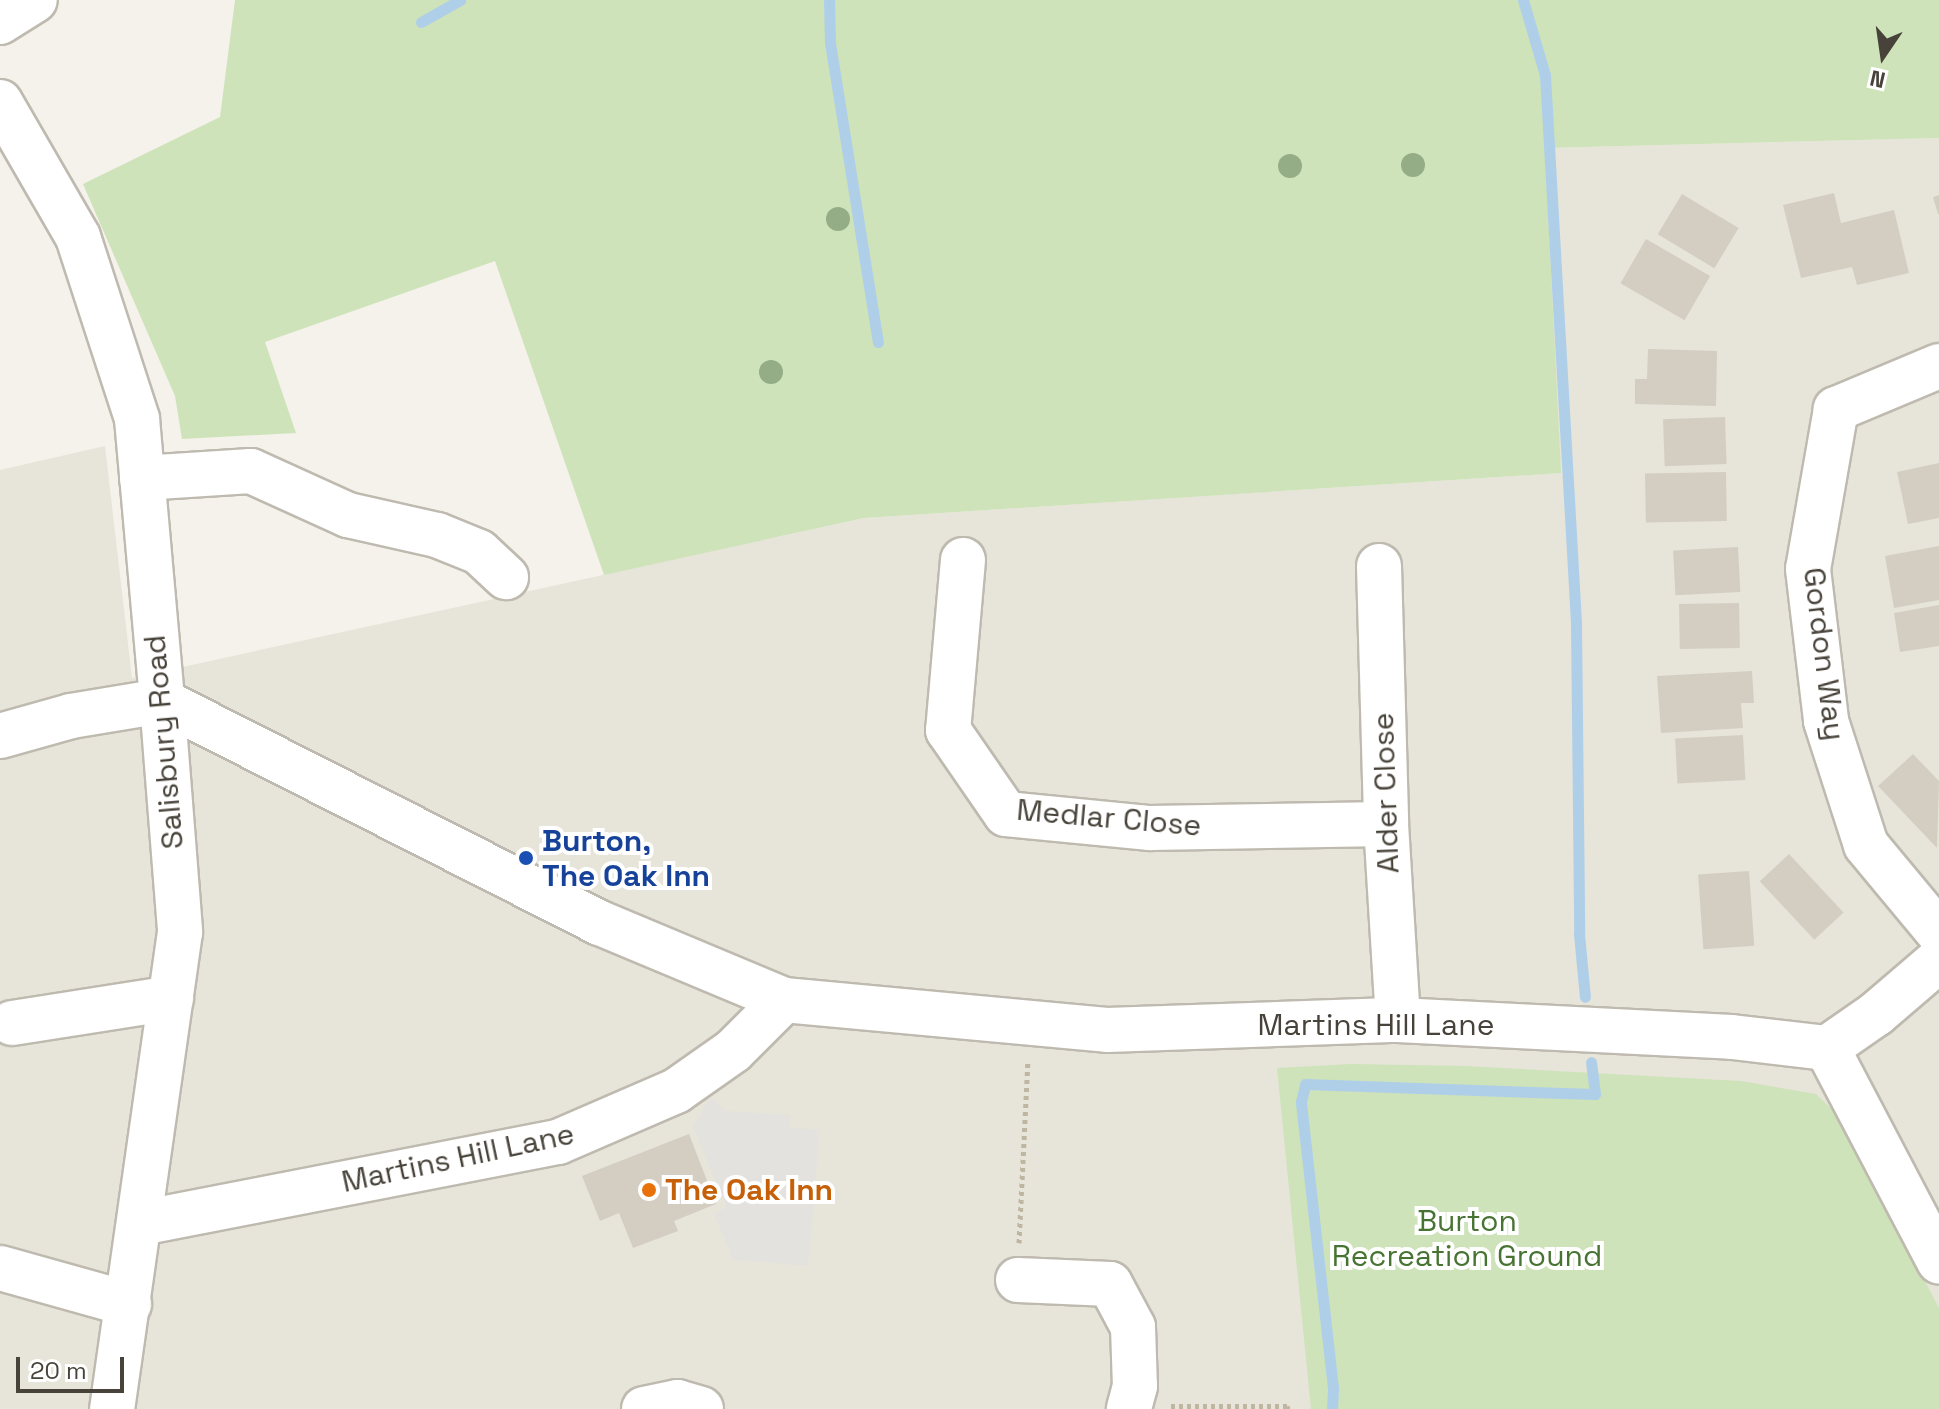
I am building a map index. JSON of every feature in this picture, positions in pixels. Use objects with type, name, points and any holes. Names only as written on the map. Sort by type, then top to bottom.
[{"type":"street","points":[[0,22],[35,0]]},
{"type":"street","name":"Salisbury Road","points":[[0,102],[78,237],[137,419],[162,701],[180,932],[141,1223],[112,1409]]},
{"type":"street","name":"Gordon Way","points":[[1939,366],[1836,409],[1808,569],[1826,721],[1866,845],[1939,933]]},
{"type":"street","points":[[142,478],[251,471],[348,515],[437,535],[479,552],[506,577]]},
{"type":"street","name":"Medlar Close","points":[[963,560],[948,730],[1006,814],[1150,828],[1386,824]]},
{"type":"street","name":"Alder Close","points":[[1379,566],[1386,824],[1398,1020]]},
{"type":"street","points":[[0,736],[71,716],[162,701]]},
{"type":"street","name":"Martins Hill Lane","points":[[162,701],[600,923],[784,1000],[1107,1030],[1398,1020],[1732,1037],[1827,1048]]},
{"type":"street","points":[[1939,960],[1876,1014],[1827,1048],[1939,1261]]},
{"type":"street","points":[[12,1023],[171,998]]},
{"type":"street","name":"Martins Hill Lane","points":[[141,1223],[558,1142],[686,1107],[733,1051],[784,1000]]},
{"type":"street","points":[[0,1268],[129,1304]]},
{"type":"street","points":[[1018,1280],[1110,1284],[1133,1327],[1135,1386],[1129,1408]]},
{"type":"street","points":[[644,1409],[677,1402],[701,1409]]},
{"type":"path","points":[[1018,1280],[1029,1023]]},
{"type":"path","points":[[1129,1408],[1287,1406],[1288,1409]]},
{"type":"shaded area","points":[[1939,138],[1939,1409],[0,1409],[0,470],[105,446],[132,678],[864,518],[1560,473],[1545,148]]},
{"type":"shaded area","points":[[710,1098],[727,1111],[790,1115],[790,1128],[820,1130],[808,1266],[733,1259],[714,1214],[727,1207],[693,1127]]},
{"type":"green space","points":[[235,0],[1939,0],[1939,138],[1545,148],[1561,473],[864,518],[604,575],[495,261],[265,342],[296,433],[182,439],[175,396],[83,184],[220,117]]},
{"type":"green space","name":"Burton Recreation Ground","points":[[1351,1064],[1466,1066],[1741,1081],[1816,1094],[1837,1114],[1939,1308],[1939,1409],[1311,1409],[1277,1068]]},
{"type":"building","points":[[1834,193],[1841,223],[1894,210],[1909,273],[1857,285],[1852,267],[1801,278],[1783,205]]},
{"type":"building","points":[[1682,194],[1739,228],[1714,268],[1658,234]]},
{"type":"building","points":[[1939,195],[1939,214],[1938,214],[1933,197]]},
{"type":"building","points":[[1646,239],[1710,276],[1685,320],[1620,283]]},
{"type":"building","points":[[1648,349],[1717,351],[1716,406],[1635,404],[1635,379],[1647,379]]},
{"type":"building","points":[[1725,417],[1727,464],[1665,466],[1663,419]]},
{"type":"building","points":[[1939,463],[1939,518],[1908,524],[1897,472]]},
{"type":"building","points":[[1726,472],[1727,521],[1646,522],[1645,473]]},
{"type":"building","points":[[1939,546],[1939,600],[1894,608],[1885,556]]},
{"type":"building","points":[[1738,547],[1740,592],[1675,595],[1673,550]]},
{"type":"building","points":[[1739,603],[1740,648],[1680,649],[1679,604]]},
{"type":"building","points":[[1939,605],[1939,646],[1900,652],[1894,613]]},
{"type":"building","points":[[1752,671],[1754,703],[1741,703],[1743,728],[1661,733],[1657,676]]},
{"type":"building","points":[[1743,735],[1745,780],[1677,783],[1675,739]]},
{"type":"building","points":[[1913,754],[1939,781],[1937,848],[1878,786]]},
{"type":"building","points":[[1789,854],[1844,913],[1814,940],[1760,881]]},
{"type":"building","points":[[1749,871],[1754,946],[1703,949],[1698,875]]},
{"type":"building","name":"The Oak Inn","points":[[689,1134],[716,1204],[674,1221],[678,1231],[633,1248],[619,1213],[600,1221],[582,1176]]},
{"type":"waterway","points":[[421,22],[460,0]]},
{"type":"waterway","points":[[829,0],[830,43],[878,342]]},
{"type":"waterway","points":[[1523,0],[1545,75],[1576,623],[1579,934],[1585,997]]},
{"type":"waterway","points":[[1332,1409],[1333,1388],[1301,1102],[1305,1084],[1595,1094],[1591,1062]]},
{"type":"place","name":"Burton, The Oak Inn","points":[[526,858]]},
{"type":"place","name":"The Oak Inn","points":[[649,1190]]}]
